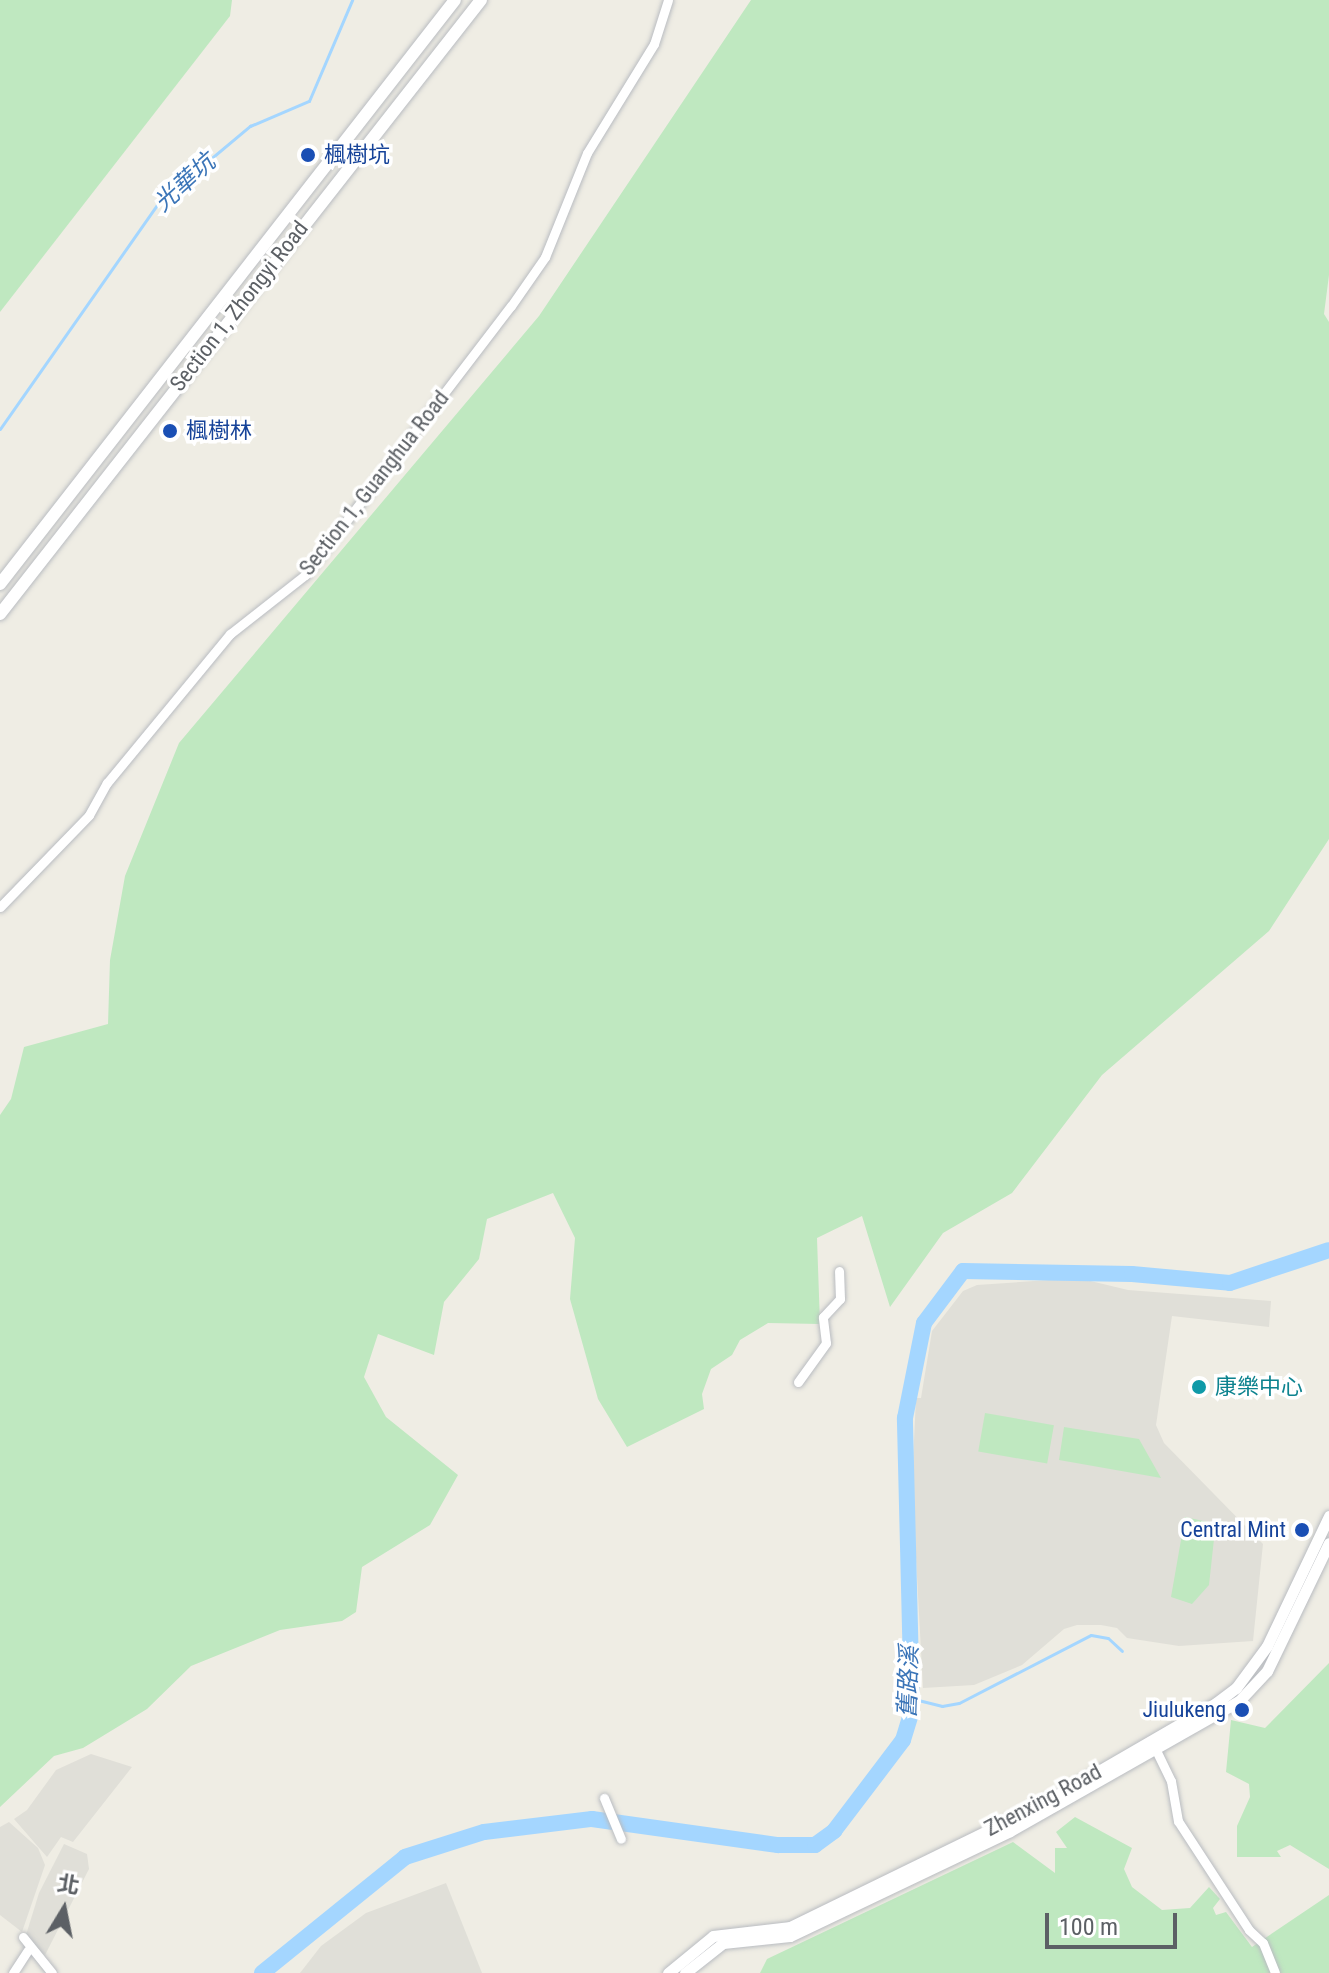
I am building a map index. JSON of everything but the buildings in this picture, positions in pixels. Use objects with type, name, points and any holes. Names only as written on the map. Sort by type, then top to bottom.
[{"type":"main road","name":"Section 1, Zhongyi Road","points":[[0,584],[150,384],[357,118],[455,0]]},
{"type":"main road","name":"Section 1, Zhongyi Road","points":[[0,614],[380,136],[481,0]]},
{"type":"main road","points":[[357,118],[380,136]]},
{"type":"main road","points":[[150,384],[171,400]]},
{"type":"street","name":"Section 1, Guanghua Road","points":[[0,907],[89,815],[107,783],[230,634],[305,575],[511,306],[545,257],[587,153],[654,44],[668,0]]},
{"type":"street","points":[[798,1382],[826,1343],[823,1317],[840,1299],[839,1271]]},
{"type":"street","name":"Zhenxing Road","points":[[685,1973],[723,1943],[790,1936],[1067,1802],[1216,1703],[1251,1671],[1329,1516]]},
{"type":"street","name":"Zhenxing Road","points":[[668,1973],[713,1936],[790,1927],[1230,1708],[1260,1680],[1329,1543]]},
{"type":"street","points":[[1153,1745],[1171,1781],[1178,1821],[1249,1930],[1263,1943],[1275,1973]]},
{"type":"street","points":[[604,1798],[621,1839]]},
{"type":"street","points":[[23,1937],[28,1950],[52,1973]]},
{"type":"street","points":[[13,1973],[28,1950]]},
{"type":"shaded area","points":[[1078,1278],[1128,1290],[1271,1301],[1269,1327],[1172,1316],[1156,1425],[1164,1443],[1263,1544],[1253,1641],[1179,1646],[1127,1638],[1117,1628],[1077,1625],[1064,1629],[1022,1665],[974,1685],[923,1688],[912,1483],[916,1398],[921,1398],[932,1331],[963,1291],[977,1285]]},
{"type":"shaded area","points":[[91,1754],[132,1767],[73,1842],[61,1837],[47,1857],[14,1819],[27,1810],[56,1770]]},
{"type":"shaded area","points":[[9,1822],[38,1848],[45,1865],[22,1932],[0,1915],[0,1827]]},
{"type":"shaded area","points":[[64,1844],[87,1854],[89,1869],[45,1955],[30,1946],[26,1935],[39,1893]]},
{"type":"shaded area","points":[[446,1883],[482,1973],[300,1973],[321,1946],[366,1913]]},
{"type":"green space","points":[[0,0],[232,0],[230,16],[0,312]]},
{"type":"green space","points":[[751,0],[1329,0],[1329,275],[1324,314],[1329,322],[1329,839],[1269,931],[1102,1075],[1012,1193],[943,1233],[890,1307],[862,1216],[817,1238],[820,1324],[768,1323],[740,1340],[732,1355],[711,1369],[702,1394],[704,1409],[627,1447],[598,1399],[570,1299],[575,1238],[553,1193],[487,1219],[479,1259],[444,1302],[434,1355],[378,1334],[364,1377],[386,1417],[458,1475],[430,1525],[362,1567],[356,1612],[342,1621],[280,1630],[191,1666],[147,1709],[83,1748],[54,1756],[0,1807],[0,1115],[11,1099],[24,1047],[108,1024],[110,960],[125,876],[179,743],[539,316]]},
{"type":"green space","points":[[985,1413],[1054,1425],[1047,1464],[978,1451]]},
{"type":"green space","points":[[1064,1427],[1139,1439],[1161,1478],[1059,1460]]},
{"type":"green space","points":[[1185,1517],[1208,1522],[1214,1539],[1209,1585],[1192,1604],[1171,1597]]},
{"type":"green space","points":[[1329,1663],[1329,1869],[1290,1845],[1277,1851],[1281,1857],[1237,1857],[1237,1826],[1250,1797],[1249,1784],[1226,1772],[1231,1720],[1265,1728]]},
{"type":"green space","points":[[1075,1817],[1132,1848],[1124,1869],[1132,1887],[1162,1910],[1190,1908],[1209,1887],[1220,1899],[1213,1908],[1216,1915],[1226,1912],[1252,1947],[1329,1895],[1329,1973],[760,1973],[767,1959],[1013,1842],[1055,1873],[1055,1848],[1067,1848],[1056,1832]]},
{"type":"waterway","name":"光華坑","points":[[0,429],[159,202],[250,126],[309,101],[352,0]]},
{"type":"waterway","name":"舊路溪","points":[[262,1973],[405,1857],[484,1832],[592,1819],[778,1845],[815,1845],[834,1831],[903,1740],[912,1710],[905,1418],[924,1323],[963,1271],[1132,1274],[1230,1283],[1329,1250]]},
{"type":"waterway","points":[[914,1699],[942,1706],[959,1703],[1091,1635],[1108,1638],[1122,1651]]},
{"type":"place","name":"楓樹坑","points":[[308,155]]},
{"type":"place","name":"楓樹林","points":[[170,431]]},
{"type":"place","name":"康樂中心","points":[[1199,1387]]},
{"type":"place","name":"Central Mint","points":[[1302,1530]]},
{"type":"place","name":"Jiulukeng","points":[[1242,1710]]}]
